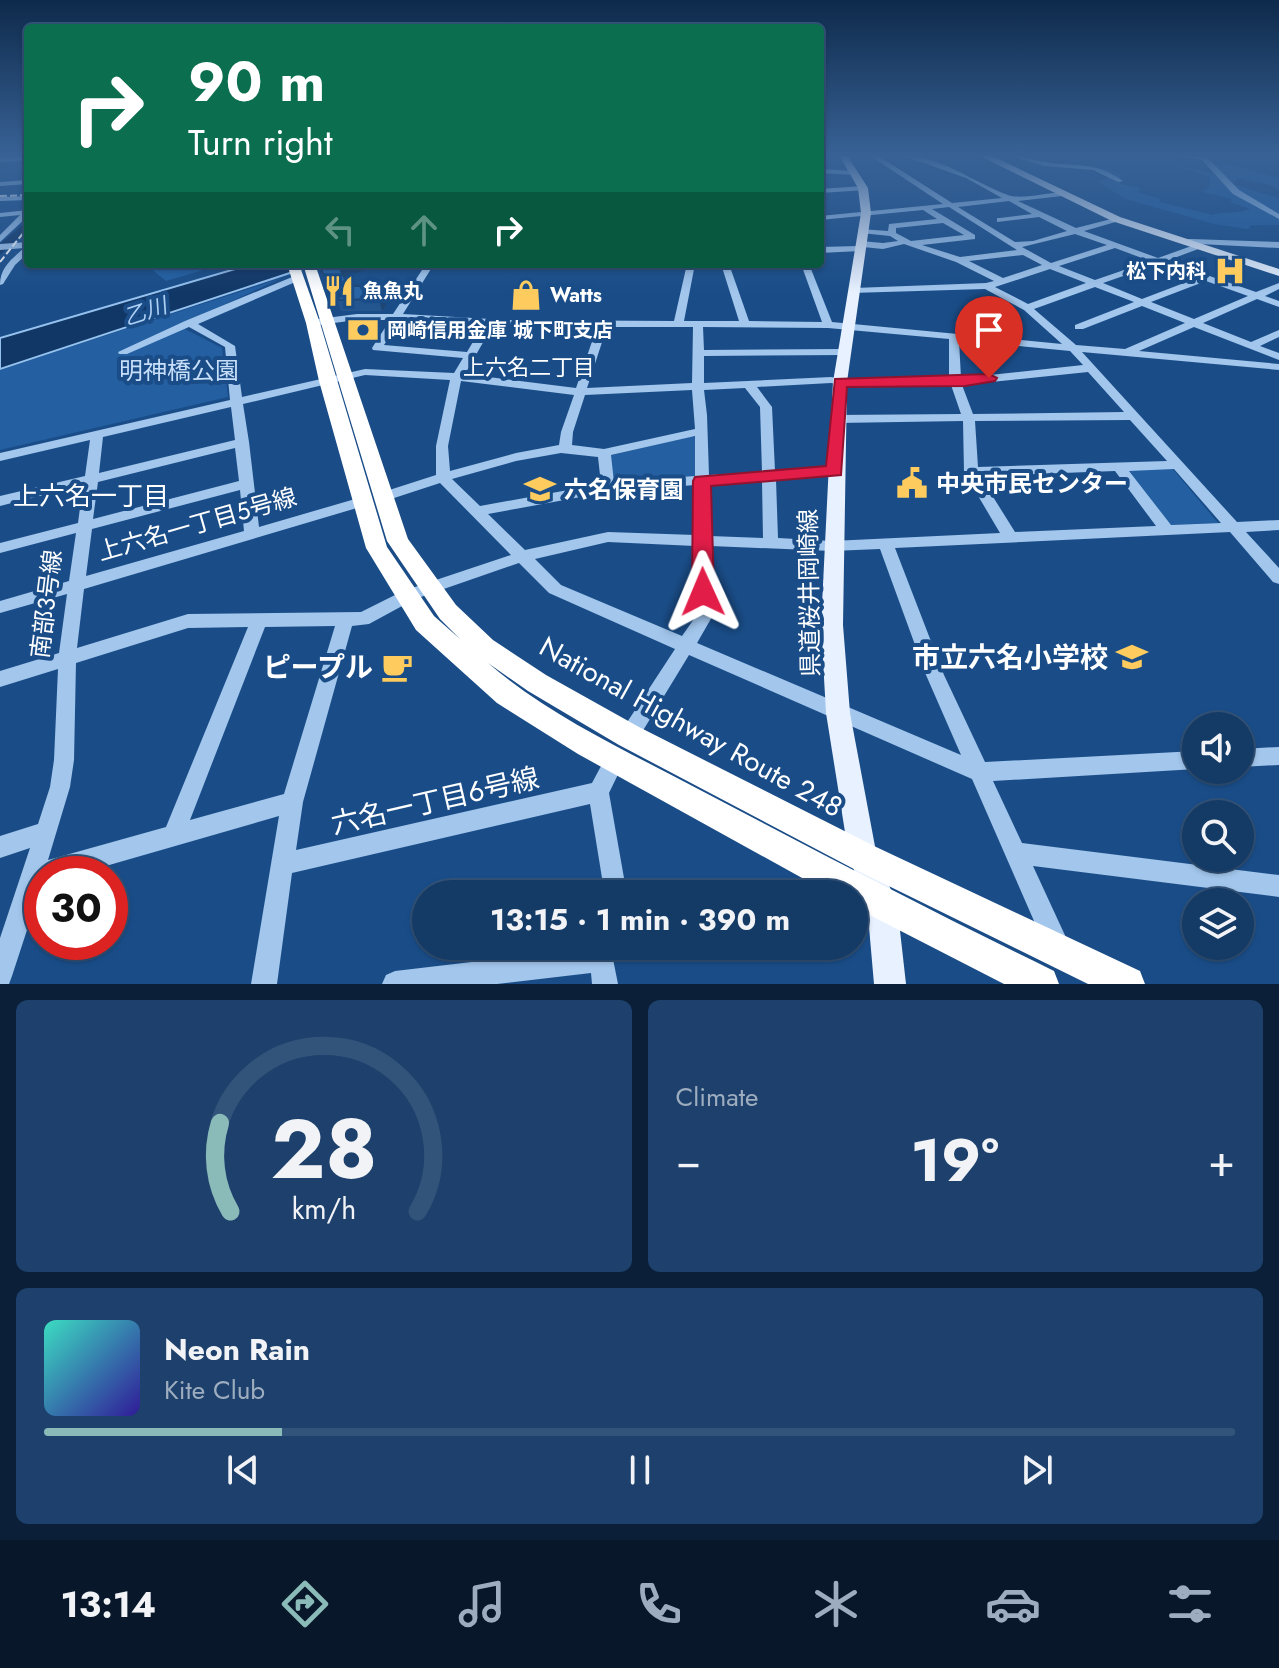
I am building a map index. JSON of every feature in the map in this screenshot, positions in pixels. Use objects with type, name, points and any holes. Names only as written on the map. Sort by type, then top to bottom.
[{"type":"highway","name":"National Highway Route 248","points":[[303,270],[373,499],[398,541],[419,592],[425,623],[506,695],[615,760],[882,904],[1041,984]]},
{"type":"highway","name":"National Highway Route 248","points":[[419,592],[448,612],[484,647],[537,683],[629,736],[863,857],[1127,984]]},
{"type":"main road","name":"県道桜井岡崎線","points":[[863,201],[863,234],[854,291],[838,326],[844,352],[837,419],[832,625],[838,713],[863,857],[882,904],[890,984]]},
{"type":"main road","points":[[1077,201],[1116,219],[1279,273]]},
{"type":"street","points":[[824,212],[835,214],[883,246],[1001,234],[946,201]]},
{"type":"street","points":[[824,249],[925,208],[992,201]]},
{"type":"street","points":[[1014,201],[1075,230],[1279,304]]},
{"type":"street","points":[[1253,201],[1279,217]]},
{"type":"street","points":[[1254,201],[1279,208]]},
{"type":"street","points":[[925,208],[972,237]]},
{"type":"street","points":[[0,215],[24,212]]},
{"type":"street","points":[[824,217],[835,214]]},
{"type":"street","points":[[1000,220],[1040,215]]},
{"type":"street","points":[[0,240],[24,216]]},
{"type":"street","points":[[1014,245],[1034,243],[1116,219]]},
{"type":"street","points":[[892,234],[892,226],[945,220]]},
{"type":"street","points":[[0,230],[11,229]]},
{"type":"street","points":[[863,234],[892,234],[907,243],[959,260],[1004,282]]},
{"type":"street","points":[[997,235],[1052,265],[1279,357]]},
{"type":"street","points":[[1186,242],[1279,245]]},
{"type":"street","points":[[0,247],[24,244]]},
{"type":"street","points":[[0,282],[24,245]]},
{"type":"street","points":[[854,291],[987,286],[1115,245]]},
{"type":"street","points":[[1027,308],[1198,246]]},
{"type":"street","points":[[959,260],[1025,252]]},
{"type":"street","points":[[428,268],[377,348],[469,355]]},
{"type":"street","points":[[678,324],[690,268]]},
{"type":"street","points":[[726,268],[745,325]]},
{"type":"street","points":[[807,268],[838,326]]},
{"type":"street","points":[[123,352],[303,270]]},
{"type":"street","points":[[1079,327],[1205,278]]},
{"type":"street","points":[[987,286],[1027,308],[1073,348],[1279,578]]},
{"type":"street","points":[[1125,353],[1279,286]]},
{"type":"street","points":[[320,322],[398,317],[489,323],[838,326],[1279,367]]},
{"type":"street","points":[[189,323],[230,346],[252,534]]},
{"type":"street","points":[[489,323],[456,379],[442,446],[443,478],[555,589],[978,772],[1182,761]]},
{"type":"street","points":[[565,448],[567,432],[603,324]]},
{"type":"street","points":[[629,736],[704,617],[701,431],[696,386],[701,353],[698,325]]},
{"type":"street","points":[[1251,346],[1279,333]]},
{"type":"street","points":[[954,338],[955,381],[969,420],[971,472],[1011,538]]},
{"type":"street","points":[[701,353],[844,352]]},
{"type":"street","points":[[0,457],[365,372],[478,378],[580,392],[831,380],[955,381],[1090,368]]},
{"type":"street","points":[[748,383],[766,407],[771,544]]},
{"type":"street","points":[[837,419],[1134,416]]},
{"type":"street","points":[[608,487],[604,453],[701,431]]},
{"type":"street","name":"南部3号線","points":[[38,856],[60,787],[64,760],[67,657],[97,435]]},
{"type":"street","points":[[0,501],[243,442]]},
{"type":"street","name":"上六名一丁目5号線","points":[[0,607],[510,457],[565,448],[592,455],[604,453]]},
{"type":"street","points":[[971,472],[1176,465]]},
{"type":"street","points":[[1118,466],[1168,531]]},
{"type":"street","points":[[475,512],[608,487],[835,471]]},
{"type":"street","points":[[0,548],[246,484]]},
{"type":"street","points":[[0,679],[188,621],[260,619],[345,622],[363,619],[419,592],[521,557],[608,537],[832,546],[1279,525]]},
{"type":"street","points":[[886,544],[935,675],[1060,951]]},
{"type":"street","points":[[173,836],[260,619]]},
{"type":"street","points":[[264,984],[292,802],[345,622]]},
{"type":"street","points":[[1254,759],[1276,760]]},
{"type":"street","points":[[613,880],[599,792],[615,760]]},
{"type":"street","name":"六名一丁目6号線","points":[[283,864],[599,792]]},
{"type":"street","points":[[102,856],[292,802]]},
{"type":"street","points":[[0,847],[46,832]]},
{"type":"street","points":[[1016,853],[1279,886]]},
{"type":"street","name":"南部3号線","points":[[0,976],[24,901]]},
{"type":"street","points":[[395,984],[550,960]]},
{"type":"street","points":[[603,960],[605,984]]},
{"type":"green space","points":[[1133,201],[1159,201],[1213,215],[1250,209],[1230,202],[1279,201],[1279,225],[1251,225],[1248,229],[1214,224]]},
{"type":"green space","points":[[150,268],[210,268],[166,281]]},
{"type":"green space","name":"明神橋公園","points":[[282,278],[184,323],[185,329],[222,348],[228,397],[0,450],[0,370]]},
{"type":"green space","points":[[692,436],[697,438],[695,478],[611,483],[608,456]]},
{"type":"green space","points":[[1171,467],[1218,523],[1168,525],[1127,469]]},
{"type":"water","name":"乙川","points":[[238,268],[305,268],[0,369],[0,338]]},
{"type":"building","points":[[320,268],[342,268],[340,269],[347,283],[329,287]]},
{"type":"building","points":[[348,286],[388,286],[379,299],[337,300]]},
{"type":"waterway","points":[[0,251],[24,227]]},
{"type":"railway","points":[[0,262],[24,232]]},
{"type":"place","name":"松下内科","points":[[1230,271]]},
{"type":"place","name":"魚魚丸","points":[[339,291]]},
{"type":"place","name":"Watts","points":[[526,295]]},
{"type":"place","name":"岡崎信用金庫 城下町支店","points":[[363,330]]},
{"type":"place","name":"中央市民センター","points":[[912,483]]},
{"type":"place","name":"六名保育園","points":[[540,489]]},
{"type":"place","name":"市立六名小学校","points":[[1132,657]]},
{"type":"place","name":"ピープル","points":[[397,667]]},
{"type":"district","name":"上六名二丁目","points":[[529,367]]},
{"type":"district","name":"上六名一丁目","points":[[91,496]]},
{"type":"route","points":[[703,592],[702,481],[835,471],[840,382],[989,378]]}]
